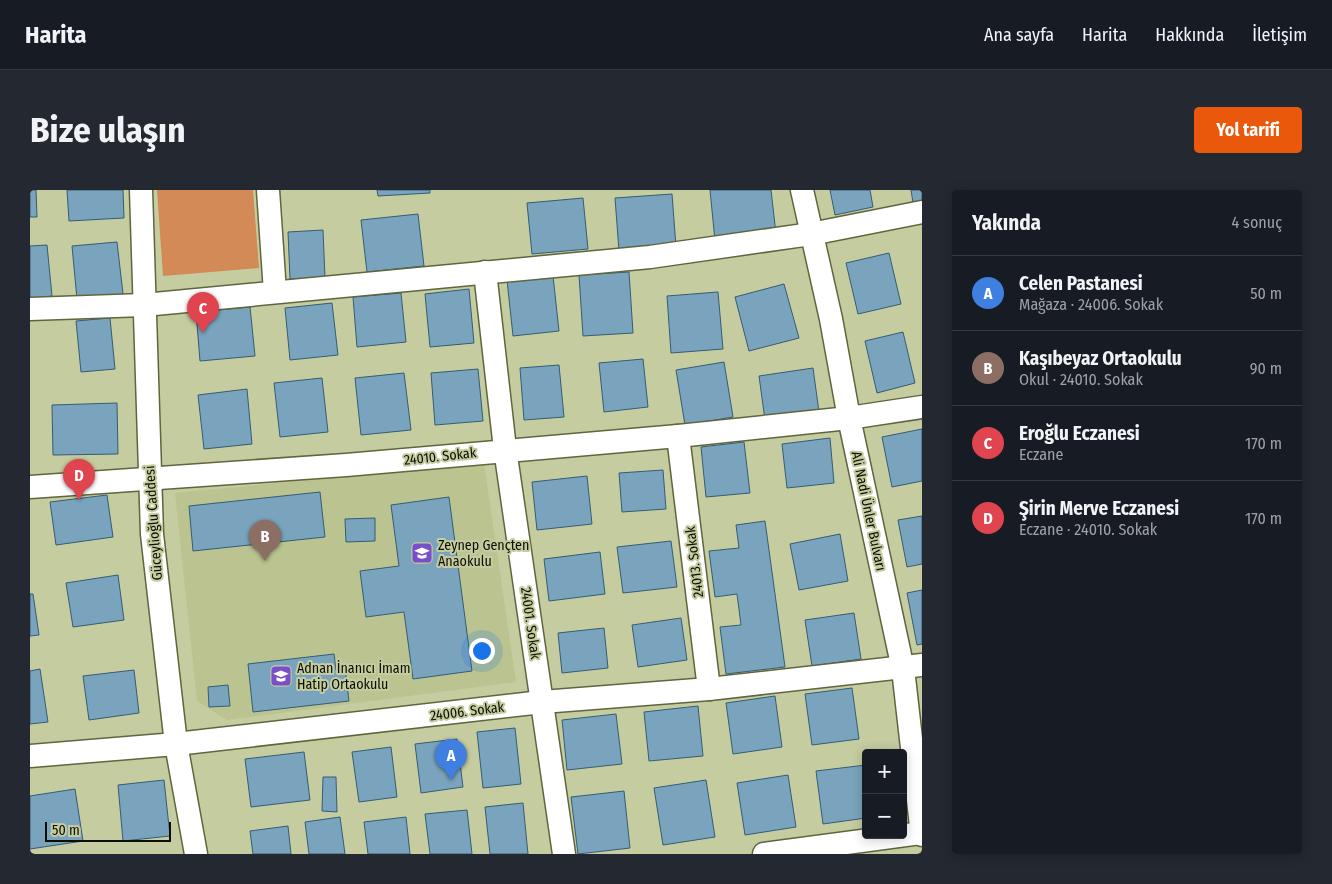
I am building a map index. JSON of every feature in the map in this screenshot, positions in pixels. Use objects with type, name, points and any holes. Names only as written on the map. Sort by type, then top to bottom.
[{"type":"street","name":"Güceylioğlu Caddesi","points":[[141,190],[152,534],[176,744],[196,854]]},
{"type":"street","points":[[268,190],[274,292]]},
{"type":"street","name":"Ali Nadi Ünler Bulvarı","points":[[802,190],[831,319],[849,418],[913,667],[922,834]]},
{"type":"street","points":[[30,309],[144,304],[650,257],[811,234],[922,212]]},
{"type":"street","name":"24001. Sokak","points":[[485,272],[505,450],[564,854]]},
{"type":"street","name":"24010. Sokak","points":[[30,487],[346,465],[678,436],[849,418],[922,407]]},
{"type":"street","name":"24013. Sokak","points":[[678,436],[709,689]]},
{"type":"street","name":"24006. Sokak","points":[[30,756],[176,744],[542,702],[709,689],[913,667]]},
{"type":"street","points":[[764,854],[922,834]]},
{"type":"shaded area","points":[[157,190],[253,190],[259,268],[163,276]]},
{"type":"shaded area","points":[[484,463],[516,682],[227,720],[197,701],[175,493]]},
{"type":"building","points":[[30,190],[36,190],[37,217],[30,217]]},
{"type":"building","points":[[67,190],[123,190],[124,218],[69,221]]},
{"type":"building","points":[[377,190],[430,190],[430,193],[378,196]]},
{"type":"building","points":[[710,190],[771,190],[776,234],[715,241]]},
{"type":"building","points":[[830,190],[870,190],[873,207],[835,215]]},
{"type":"building","points":[[911,190],[922,190],[922,201],[913,203]]},
{"type":"building","points":[[672,194],[676,247],[619,251],[615,198]]},
{"type":"building","points":[[583,198],[588,249],[532,254],[527,203]]},
{"type":"building","points":[[418,214],[424,266],[367,272],[361,220]]},
{"type":"building","points":[[323,230],[325,278],[290,279],[288,232]]},
{"type":"building","points":[[117,242],[123,294],[77,299],[72,246]]},
{"type":"building","points":[[47,245],[52,296],[30,299],[30,246]]},
{"type":"building","points":[[889,253],[901,304],[858,314],[846,263]]},
{"type":"building","points":[[629,272],[633,333],[583,336],[579,275]]},
{"type":"building","points":[[553,276],[559,331],[513,336],[507,280]]},
{"type":"building","points":[[784,284],[799,338],[749,351],[735,297]]},
{"type":"building","points":[[469,289],[474,343],[430,347],[425,294]]},
{"type":"building","points":[[718,292],[723,349],[671,353],[667,296]]},
{"type":"building","points":[[401,293],[406,342],[357,347],[353,297]]},
{"type":"building","points":[[332,303],[338,355],[290,360],[285,308]]},
{"type":"building","points":[[250,307],[255,356],[200,361],[196,312]]},
{"type":"building","points":[[110,318],[115,369],[81,372],[76,321]]},
{"type":"building","points":[[903,332],[915,383],[877,393],[865,341]]},
{"type":"building","points":[[643,359],[648,407],[604,412],[599,363]]},
{"type":"building","points":[[724,362],[733,417],[685,425],[676,370]]},
{"type":"building","points":[[559,365],[564,417],[524,420],[520,368]]},
{"type":"building","points":[[813,368],[819,412],[765,420],[759,376]]},
{"type":"building","points":[[478,369],[483,421],[435,425],[431,373]]},
{"type":"building","points":[[404,373],[411,430],[361,435],[355,378]]},
{"type":"building","points":[[322,378],[328,432],[280,437],[274,383]]},
{"type":"building","points":[[247,389],[252,444],[204,449],[198,395]]},
{"type":"building","points":[[117,403],[118,454],[53,455],[52,405]]},
{"type":"building","points":[[922,429],[922,481],[892,487],[882,437]]},
{"type":"building","points":[[830,438],[834,483],[787,488],[782,444]]},
{"type":"building","points":[[744,442],[750,493],[706,497],[701,447]]},
{"type":"building","points":[[663,470],[666,509],[622,512],[619,473]]},
{"type":"building","points":[[587,476],[592,524],[537,530],[532,482]]},
{"type":"building","points":[[320,492],[325,537],[193,551],[189,506]]},
{"type":"building","points":[[107,495],[113,537],[56,545],[50,502]]},
{"type":"building","points":[[449,497],[472,671],[413,679],[404,612],[366,617],[360,571],[399,566],[391,505]]},
{"type":"building","points":[[922,516],[922,564],[907,567],[898,520]]},
{"type":"building","points":[[375,518],[375,541],[346,542],[345,519]]},
{"type":"building","points":[[765,521],[785,667],[726,674],[720,627],[741,625],[737,594],[715,597],[709,551],[739,548],[736,525]]},
{"type":"building","points":[[840,534],[848,581],[799,590],[790,544]]},
{"type":"building","points":[[671,541],[677,587],[623,593],[617,547]]},
{"type":"building","points":[[600,552],[605,594],[549,601],[544,559]]},
{"type":"building","points":[[118,575],[124,620],[73,627],[66,583]]},
{"type":"building","points":[[922,590],[922,644],[917,645],[907,593]]},
{"type":"building","points":[[30,594],[33,594],[39,635],[30,636]]},
{"type":"building","points":[[854,613],[861,659],[812,666],[805,620]]},
{"type":"building","points":[[681,618],[687,660],[638,667],[632,625]]},
{"type":"building","points":[[604,628],[608,668],[562,673],[558,633]]},
{"type":"building","points":[[334,654],[336,670],[345,669],[349,701],[253,712],[248,664]]},
{"type":"building","points":[[40,669],[48,722],[30,724],[30,671]]},
{"type":"building","points":[[134,670],[139,713],[89,720],[83,676]]},
{"type":"building","points":[[228,685],[230,706],[209,707],[208,687]]},
{"type":"building","points":[[852,688],[859,739],[812,745],[805,694]]},
{"type":"building","points":[[775,696],[782,747],[733,754],[726,703]]},
{"type":"building","points":[[698,706],[703,756],[649,761],[644,712]]},
{"type":"building","points":[[616,714],[622,764],[567,770],[562,720]]},
{"type":"building","points":[[515,728],[521,784],[483,788],[477,732]]},
{"type":"building","points":[[457,739],[463,787],[421,793],[415,744]]},
{"type":"building","points":[[391,747],[397,797],[359,802],[352,752]]},
{"type":"building","points":[[304,752],[310,800],[251,807],[245,759]]},
{"type":"building","points":[[862,765],[862,819],[823,824],[816,771]]},
{"type":"building","points":[[788,775],[796,827],[745,835],[737,783]]},
{"type":"building","points":[[323,777],[336,777],[337,812],[322,811]]},
{"type":"building","points":[[164,780],[170,836],[123,841],[118,785]]},
{"type":"building","points":[[706,780],[715,837],[663,845],[654,788]]},
{"type":"building","points":[[75,789],[83,841],[30,849],[30,796]]},
{"type":"building","points":[[624,791],[630,848],[578,854],[571,797]]},
{"type":"building","points":[[523,803],[528,854],[490,854],[485,807]]},
{"type":"building","points":[[467,810],[472,854],[430,854],[425,814]]},
{"type":"building","points":[[340,817],[345,854],[309,854],[305,822]]},
{"type":"building","points":[[406,817],[410,854],[368,854],[364,822]]},
{"type":"building","points":[[288,826],[291,854],[253,854],[250,831]]},
{"type":"place","name":"Eroğlu Eczanesi","points":[[203,333]]},
{"type":"place","name":"Şirin Merve Eczanesi","points":[[79,500]]},
{"type":"place","name":"Zeynep Gençten Anaokulu","points":[[422,553]]},
{"type":"place","name":"Kaşıbeyaz Ortaokulu","points":[[265,561]]},
{"type":"place","name":"Adnan İnanıcı İmam Hatip Ortaokulu","points":[[281,676]]},
{"type":"place","name":"Celen Pastanesi","points":[[451,780]]}]
